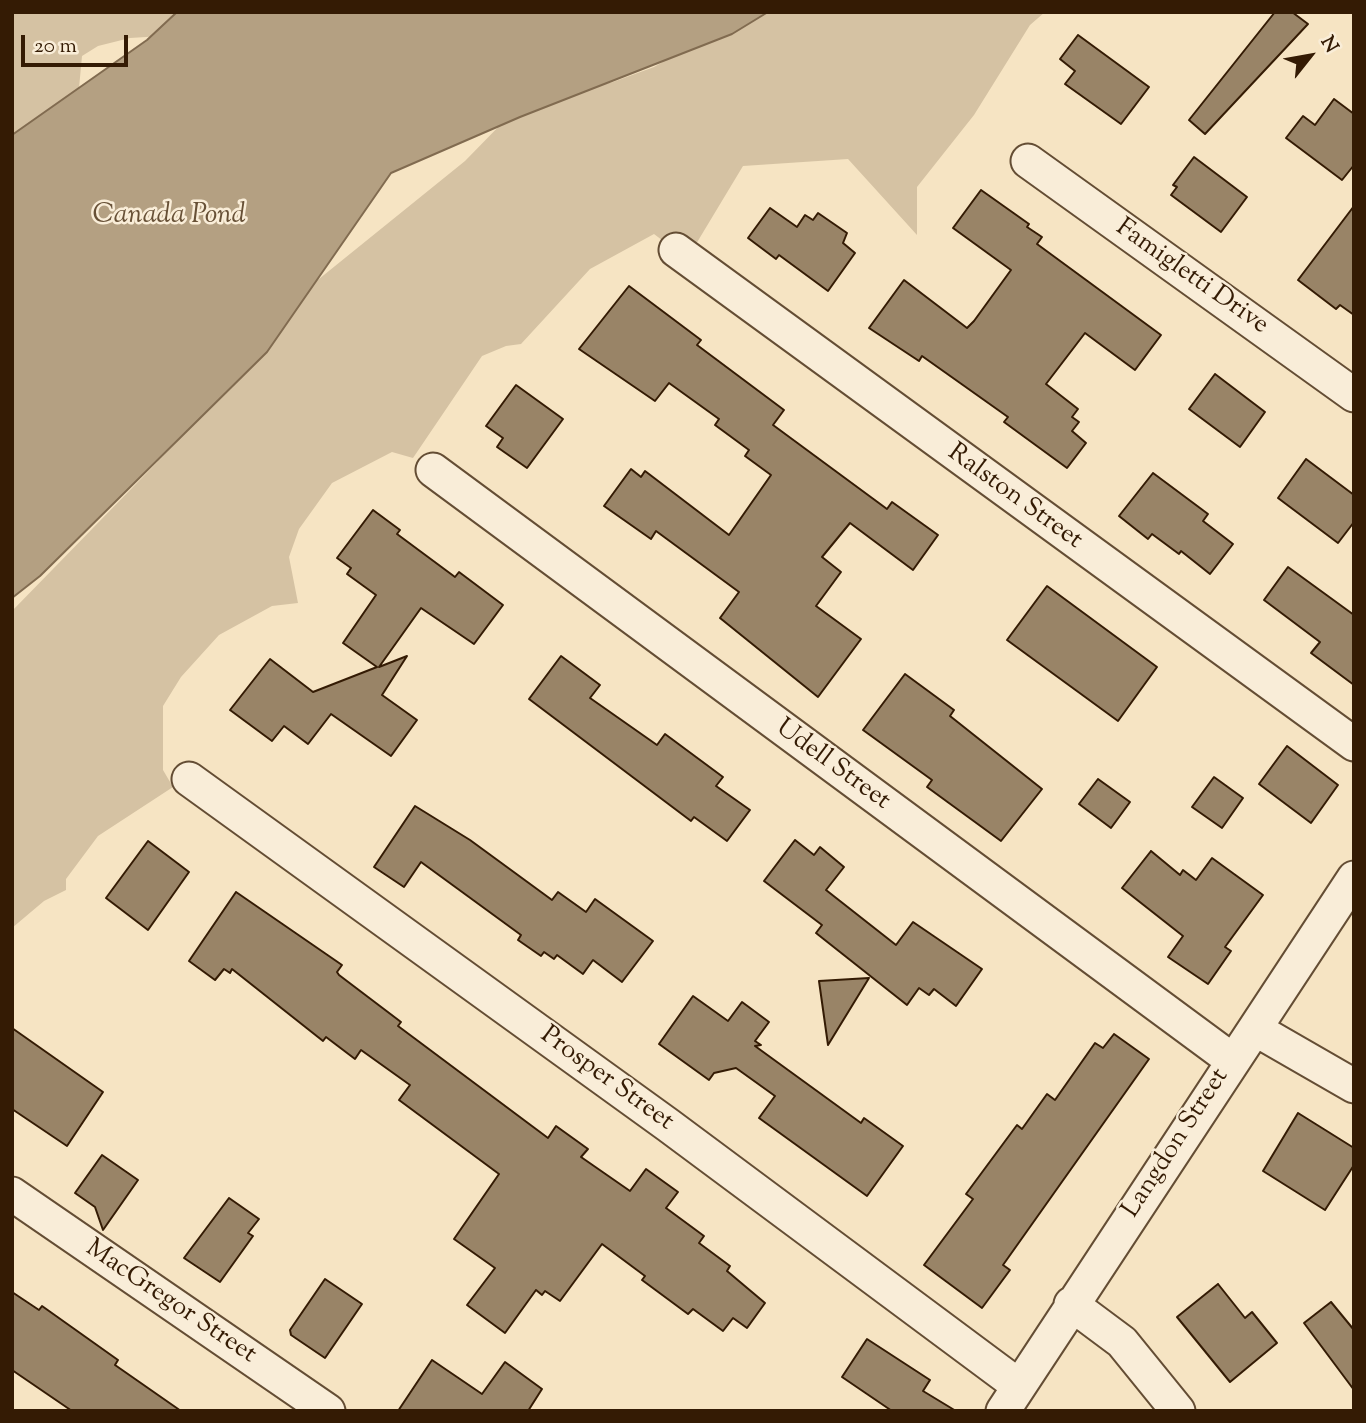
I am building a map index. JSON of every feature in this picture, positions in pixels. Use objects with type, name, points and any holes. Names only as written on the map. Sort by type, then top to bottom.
[{"type":"street","name":"Famigletti Drive","points":[[1028,161],[1354,396]]},
{"type":"street","name":"Ralston Street","points":[[676,250],[1354,744]]},
{"type":"street","name":"Udell Street","points":[[433,470],[1232,1060]]},
{"type":"street","name":"Prosper Street","points":[[189,779],[678,1133],[1011,1398]]},
{"type":"street","name":"Langdon Street","points":[[1011,1398],[1354,878]]},
{"type":"street","points":[[1255,1028],[1354,1086]]},
{"type":"street","name":"MacGregor Street","points":[[12,1194],[328,1411]]},
{"type":"street","points":[[1071,1304],[1122,1342],[1178,1411]]},
{"type":"shaded area","points":[[12,12],[215,12],[178,35],[130,38],[98,46],[82,56],[76,120],[12,146]]},
{"type":"shaded area","points":[[751,12],[1045,12],[1030,25],[974,115],[917,187],[917,235],[848,159],[743,166],[687,259],[654,234],[590,269],[521,344],[506,346],[482,356],[413,458],[392,452],[332,483],[299,529],[289,557],[298,603],[272,606],[219,635],[181,677],[163,706],[163,770],[173,787],[98,836],[66,879],[66,890],[44,901],[12,928],[12,611],[173,446],[314,283],[465,161],[507,118],[536,101],[613,82],[654,67]]},
{"type":"water","name":"Canada Pond","points":[[177,12],[768,12],[732,34],[520,117],[391,173],[267,352],[40,576],[12,598],[12,135],[147,40]]},
{"type":"building","points":[[1275,12],[1292,12],[1308,24],[1205,134],[1189,120]]},
{"type":"building","points":[[1078,35],[1149,87],[1121,124],[1065,84],[1075,71],[1060,59]]},
{"type":"building","points":[[1334,99],[1354,114],[1354,165],[1342,180],[1286,138],[1303,116],[1315,125]]},
{"type":"building","points":[[1194,157],[1247,197],[1221,232],[1171,195],[1177,187],[1173,185]]},
{"type":"building","points":[[981,190],[1029,224],[1027,227],[1042,237],[1037,244],[1161,335],[1135,370],[1085,333],[1046,384],[1078,409],[1072,417],[1079,422],[1072,431],[1086,443],[1067,468],[1004,422],[1008,417],[922,356],[919,361],[869,328],[904,280],[967,328],[974,321],[1011,270],[953,228]]},
{"type":"building","points":[[1354,206],[1354,315],[1340,305],[1336,309],[1298,280]]},
{"type":"building","points":[[770,208],[797,227],[805,215],[813,220],[818,213],[847,233],[843,243],[855,253],[828,291],[779,255],[776,259],[748,238]]},
{"type":"building","points":[[629,286],[701,340],[697,345],[784,410],[773,425],[887,509],[892,502],[938,535],[913,570],[850,523],[822,557],[841,572],[816,606],[861,639],[818,697],[720,618],[739,592],[656,531],[651,539],[604,506],[631,469],[641,477],[645,471],[729,535],[771,475],[745,456],[749,450],[715,425],[719,419],[669,383],[655,401],[579,349]]},
{"type":"building","points":[[1215,374],[1265,412],[1240,447],[1189,409]]},
{"type":"building","points":[[516,385],[563,419],[527,468],[497,447],[503,438],[486,426]]},
{"type":"building","points":[[1306,459],[1354,495],[1354,522],[1338,543],[1278,498]]},
{"type":"building","points":[[1153,473],[1208,514],[1203,521],[1233,544],[1210,574],[1181,551],[1179,554],[1152,534],[1148,539],[1119,516]]},
{"type":"building","points":[[373,510],[400,530],[397,534],[455,577],[459,572],[503,605],[474,644],[421,608],[379,667],[407,656],[382,695],[417,720],[391,756],[331,714],[308,744],[284,726],[272,741],[230,710],[270,659],[313,692],[377,667],[343,643],[376,595],[347,574],[351,568],[337,558]]},
{"type":"building","points":[[1288,567],[1354,615],[1354,685],[1311,653],[1320,642],[1264,600]]},
{"type":"building","points":[[1047,586],[1157,667],[1118,721],[1007,640]]},
{"type":"building","points":[[561,656],[600,685],[590,698],[657,745],[665,734],[723,777],[716,786],[750,810],[727,841],[694,817],[691,821],[529,699]]},
{"type":"building","points":[[905,674],[954,710],[950,716],[1042,789],[1001,841],[927,787],[932,780],[863,730]]},
{"type":"building","points":[[1287,746],[1338,785],[1311,823],[1259,784]]},
{"type":"building","points":[[1214,777],[1243,798],[1222,828],[1192,807]]},
{"type":"building","points":[[1098,779],[1130,802],[1111,828],[1079,804]]},
{"type":"building","points":[[415,806],[470,840],[552,900],[558,892],[586,912],[595,899],[653,941],[622,982],[593,960],[583,974],[557,955],[554,959],[544,952],[541,956],[518,940],[521,935],[421,862],[404,887],[374,867]]},
{"type":"building","points":[[795,840],[814,855],[820,847],[844,867],[826,890],[896,945],[913,922],[982,969],[956,1006],[934,989],[929,995],[919,988],[907,1005],[816,933],[822,925],[764,881]]},
{"type":"building","points":[[148,841],[189,872],[148,930],[106,898]]},
{"type":"building","points":[[1151,851],[1180,875],[1183,870],[1196,880],[1212,858],[1263,895],[1225,947],[1231,951],[1208,984],[1168,957],[1183,936],[1122,888]]},
{"type":"building","points":[[236,892],[342,965],[337,972],[339,975],[401,1022],[398,1026],[548,1138],[556,1126],[588,1149],[581,1157],[630,1191],[646,1169],[678,1192],[666,1208],[704,1236],[699,1243],[730,1266],[727,1271],[765,1303],[747,1328],[733,1318],[723,1331],[693,1309],[688,1314],[642,1280],[645,1276],[602,1244],[560,1301],[545,1291],[542,1295],[536,1290],[505,1333],[467,1305],[495,1268],[454,1239],[499,1174],[399,1100],[410,1085],[361,1050],[355,1059],[326,1037],[323,1041],[232,969],[230,973],[224,969],[215,980],[189,961]]},
{"type":"building","points":[[869,978],[828,1045],[819,981]]},
{"type":"building","points":[[693,996],[728,1021],[742,1002],[769,1022],[755,1041],[761,1045],[755,1046],[861,1123],[864,1118],[903,1146],[867,1196],[759,1118],[775,1096],[736,1068],[714,1073],[709,1080],[659,1044]]},
{"type":"building","points":[[12,1028],[103,1092],[67,1146],[12,1109]]},
{"type":"building","points":[[1114,1034],[1149,1059],[1003,1265],[1010,1270],[982,1308],[924,1265],[973,1199],[966,1194],[1017,1125],[1022,1129],[1047,1094],[1055,1100],[1095,1043],[1103,1048]]},
{"type":"building","points":[[1298,1113],[1354,1148],[1354,1165],[1325,1210],[1263,1171]]},
{"type":"building","points":[[102,1155],[138,1180],[103,1230],[95,1207],[75,1193]]},
{"type":"building","points":[[229,1198],[259,1219],[248,1233],[253,1236],[220,1282],[184,1258]]},
{"type":"building","points":[[325,1279],[362,1304],[325,1358],[291,1335],[290,1330]]},
{"type":"building","points":[[1218,1284],[1245,1318],[1252,1312],[1277,1343],[1230,1382],[1177,1317]]},
{"type":"building","points":[[12,1292],[39,1310],[42,1306],[118,1360],[115,1365],[181,1411],[72,1411],[12,1370]]},
{"type":"building","points":[[1331,1302],[1354,1330],[1354,1390],[1304,1323]]},
{"type":"building","points":[[867,1339],[930,1380],[923,1391],[956,1411],[892,1411],[842,1377]]},
{"type":"building","points":[[432,1360],[482,1394],[505,1362],[542,1389],[528,1411],[398,1411]]}]
